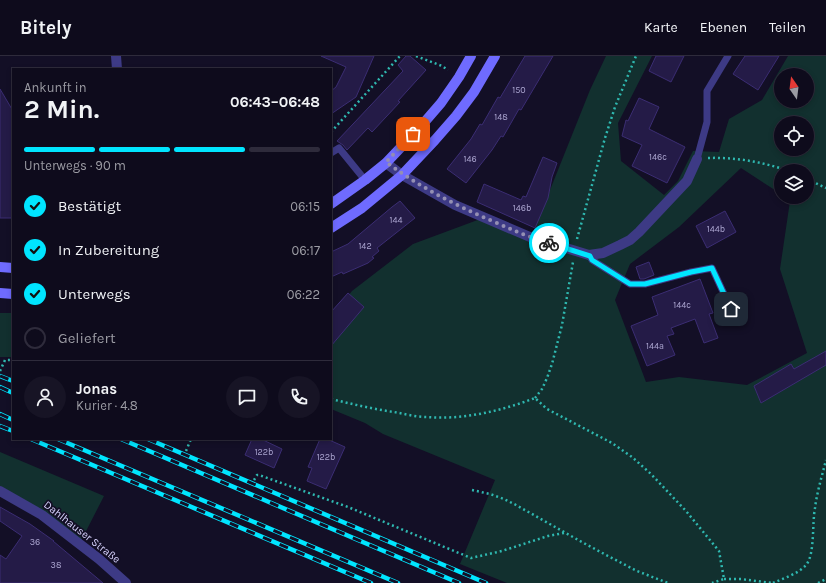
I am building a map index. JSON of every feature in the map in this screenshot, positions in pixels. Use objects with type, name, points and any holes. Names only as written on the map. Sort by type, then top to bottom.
[{"type":"main road","points":[[332,203],[365,180],[386,162],[422,125],[441,103],[471,56]]},
{"type":"main road","points":[[332,227],[362,208],[402,175],[456,116],[474,92],[495,56]]},
{"type":"main road","points":[[0,267],[12,268]]},
{"type":"main road","points":[[0,294],[12,294]]},
{"type":"street","points":[[116,56],[116,68]]},
{"type":"street","points":[[386,162],[402,175],[462,208],[530,237],[590,256],[603,253],[620,245],[630,240],[639,232],[687,181],[697,159]]},
{"type":"street","name":"Dahlhauser Straße","points":[[0,491],[42,515],[126,583]]},
{"type":"lane","points":[[697,159],[707,122],[707,91],[728,56]]},
{"type":"lane","points":[[332,153],[338,148],[365,180]]},
{"type":"lane","points":[[590,256],[592,260],[630,284],[645,284],[712,268],[731,309]]},
{"type":"path","points":[[332,131],[400,56]]},
{"type":"path","points":[[416,56],[442,66],[459,77]]},
{"type":"path","points":[[332,399],[428,418],[465,416],[508,407],[535,398],[542,389],[552,364],[562,325],[576,244],[605,138],[615,107],[636,56]]},
{"type":"path","points":[[697,159],[723,157],[748,160],[774,166]]},
{"type":"path","points":[[814,182],[826,188]]},
{"type":"path","points":[[0,371],[5,360],[12,360]]},
{"type":"path","points":[[535,398],[547,409],[612,442],[651,474],[686,511],[719,552],[724,579]]},
{"type":"path","points":[[186,451],[191,440]]},
{"type":"path","points":[[712,583],[724,579],[741,579],[772,583],[796,572],[809,561],[812,548],[815,508],[826,460]]},
{"type":"path","points":[[254,480],[257,475],[259,475],[370,514],[471,558],[502,551],[564,532]]},
{"type":"path","points":[[472,490],[504,499],[594,549],[637,571],[668,583]]},
{"type":"path","points":[[818,583],[826,579]]},
{"type":"green space","points":[[606,56],[652,56],[618,123],[621,161],[664,195],[678,181],[693,151],[719,152],[729,119],[762,100],[774,80],[774,108],[814,108],[814,68],[781,68],[788,56],[826,56],[826,583],[507,583],[460,564],[495,480],[383,434],[365,423],[332,409],[332,316],[352,291],[413,244],[483,218],[530,240],[590,90]],"holes":[[[774,164],[814,164],[814,204],[790,204],[780,269],[807,353],[747,385],[679,377],[646,382],[615,300],[630,264],[679,227],[741,168],[774,189]]]},
{"type":"green space","points":[[0,313],[12,313],[12,357],[0,357]]},
{"type":"green space","points":[[0,452],[104,496],[81,541],[44,512],[0,486]]},
{"type":"building","points":[[321,56],[374,56],[356,97],[332,113],[332,90],[336,87],[346,67]]},
{"type":"building","points":[[406,56],[410,56],[426,70],[398,101],[400,102],[372,132],[368,128],[347,150],[337,141],[403,71],[398,65]]},
{"type":"building","points":[[525,56],[553,56],[503,137],[501,136],[466,183],[447,169],[471,139],[480,124],[482,125],[498,97],[500,98]]},
{"type":"building","points":[[656,56],[684,56],[671,82],[649,71]]},
{"type":"building","points":[[745,56],[779,56],[758,90],[733,74]]},
{"type":"building","points":[[0,89],[12,109],[12,218],[0,218]]},
{"type":"building","points":[[639,98],[659,107],[649,129],[685,147],[667,183],[632,166],[642,145],[622,136],[626,120],[628,121]]},
{"type":"building","points":[[543,157],[557,163],[552,177],[548,198],[535,228],[477,202],[484,184],[521,200],[523,196],[526,197]]},
{"type":"building","points":[[400,201],[415,218],[377,248],[379,251],[368,263],[343,274],[342,272],[332,277],[332,252],[348,244]]},
{"type":"building","points":[[725,211],[736,232],[707,248],[696,226]]},
{"type":"building","points":[[649,262],[654,275],[640,279],[636,267]]},
{"type":"building","points":[[700,279],[713,313],[709,314],[718,338],[704,343],[695,319],[671,328],[674,334],[667,336],[675,355],[647,366],[631,326],[658,315],[652,297]]},
{"type":"building","points":[[348,293],[364,307],[332,345],[332,311]]},
{"type":"building","points":[[826,351],[826,365],[761,403],[754,386],[791,364],[794,369]]},
{"type":"building","points":[[252,440],[263,440],[282,449],[274,468],[245,455]]},
{"type":"building","points":[[320,440],[329,440],[345,447],[326,489],[307,481],[312,468],[308,467]]},
{"type":"building","points":[[0,507],[30,524],[54,541],[103,583],[0,583],[0,555],[6,559],[22,536],[0,521]]},
{"type":"railway","points":[[0,376],[12,381]]},
{"type":"railway","points":[[0,387],[12,393]]},
{"type":"railway","points":[[0,414],[12,420]]},
{"type":"railway","points":[[0,426],[12,431]]},
{"type":"railway","points":[[33,440],[371,583]]},
{"type":"railway","points":[[60,440],[398,583]]},
{"type":"railway","points":[[123,440],[459,583]]},
{"type":"railway","points":[[150,440],[486,583]]},
{"type":"way so far","points":[[413,134],[386,162],[402,175],[455,205],[530,237],[549,243]]},
{"type":"route","points":[[549,243],[590,256],[592,260],[630,284],[645,284],[712,268],[731,309]]}]
